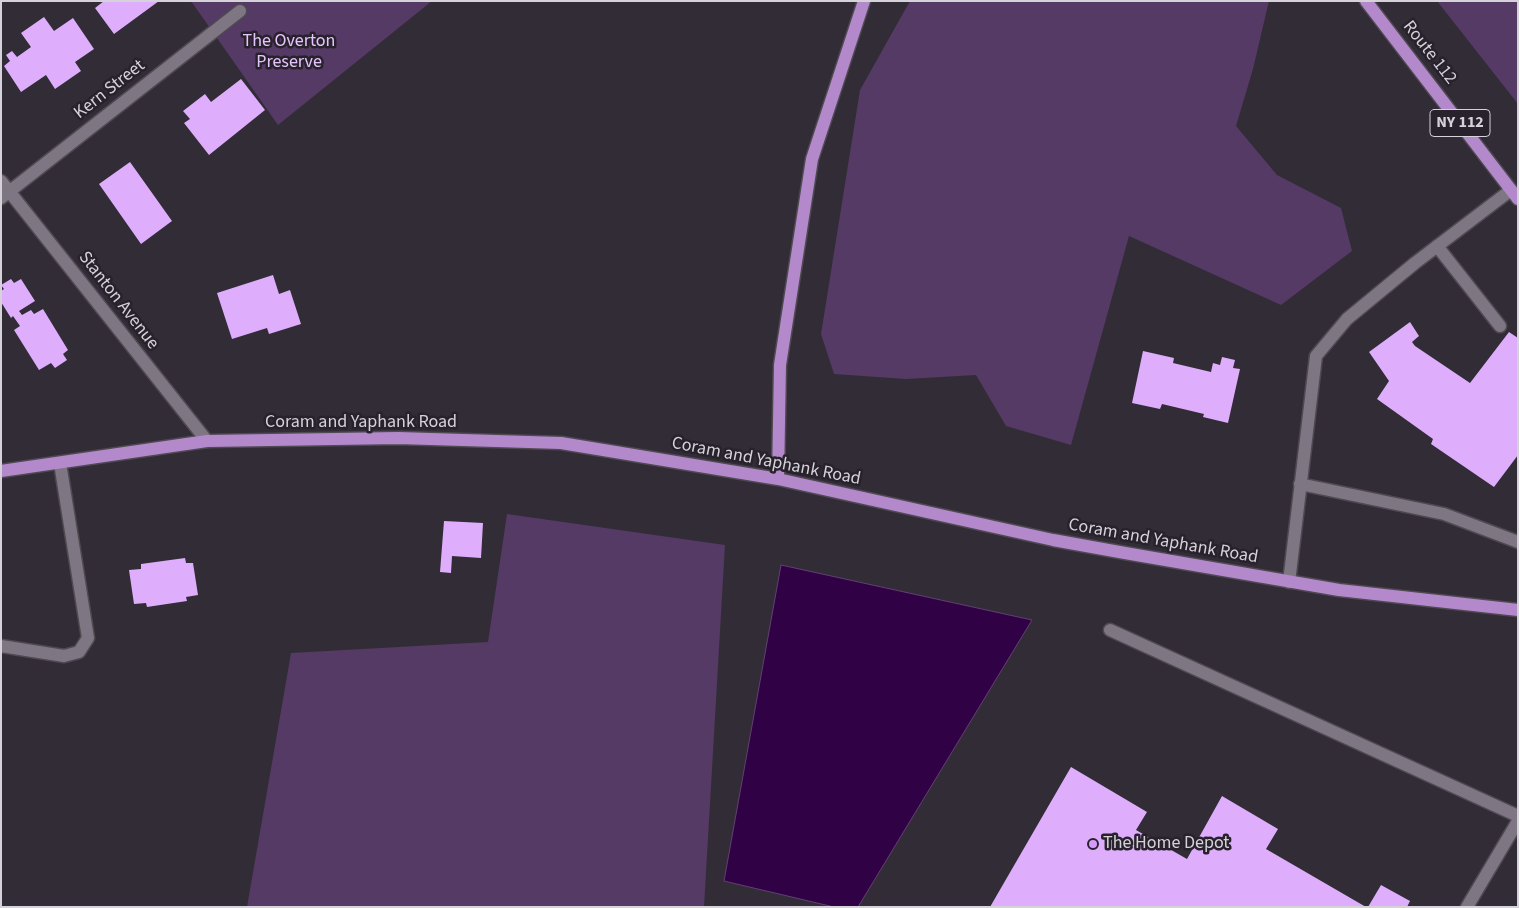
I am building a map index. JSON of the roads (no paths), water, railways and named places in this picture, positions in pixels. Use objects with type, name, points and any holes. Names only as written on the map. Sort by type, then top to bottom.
[{"type":"main road","points":[[778,479],[780,365],[812,159],[864,1]]},
{"type":"main road","name":"Route 112","points":[[1366,1],[1514,194]]},
{"type":"main road","name":"Coram and Yaphank Road","points":[[1,471],[207,441],[398,438],[561,443],[778,479],[1053,540],[1289,582],[1340,590],[1518,610]]},
{"type":"street","name":"Kern Street","points":[[4,190],[240,11]]},
{"type":"street","name":"Stanton Avenue","points":[[4,190],[207,441]]},
{"type":"street","points":[[1289,582],[1316,356],[1348,319],[1438,246],[1514,194]]},
{"type":"street","points":[[1438,246],[1500,326]]},
{"type":"street","points":[[1,646],[64,656],[79,652],[88,638],[60,463]]},
{"type":"street","points":[[1300,484],[1444,514],[1518,542]]},
{"type":"street","points":[[1110,630],[1518,816]]},
{"type":"street","points":[[1467,907],[1518,821]]},
{"type":"place","name":"The Home Depot","points":[[1093,844]]},
{"type":"park label","name":"The Overton Preserve","points":[[289,52]]}]
